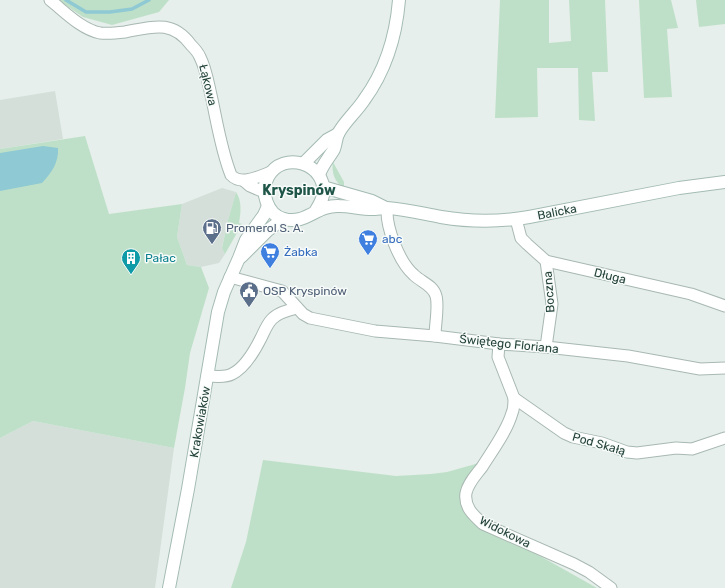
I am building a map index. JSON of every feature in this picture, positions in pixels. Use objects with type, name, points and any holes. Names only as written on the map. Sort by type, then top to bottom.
[{"type":"main road","points":[[304,163],[327,140],[338,134],[364,100],[378,78],[391,49],[399,0]]},
{"type":"main road","points":[[319,175],[322,167],[335,147],[338,134]]},
{"type":"main road","points":[[295,161],[304,163],[319,175],[323,187],[323,195],[320,203],[315,212],[300,220],[283,219],[268,206],[264,192],[265,184],[271,172],[278,166],[286,162],[295,161]]},
{"type":"main road","name":"Balicka","points":[[315,212],[330,206],[346,206],[372,209],[387,208],[479,221],[516,219],[679,188],[725,182]]},
{"type":"main road","name":"Balicka","points":[[323,187],[372,201],[387,208]]},
{"type":"main road","name":"Krakowiaków","points":[[170,588],[218,312],[224,292],[246,240],[264,216],[268,206]]},
{"type":"main road","name":"Krakowiaków","points":[[239,258],[267,231],[283,219]]},
{"type":"street","name":"Łąkowa","points":[[50,0],[90,30],[102,33],[116,33],[159,26],[172,28],[187,39],[200,56],[205,69],[231,175],[234,178],[244,181],[250,186],[264,192]]},
{"type":"street","points":[[244,181],[271,172]]},
{"type":"street","points":[[387,208],[387,217],[403,262],[414,275],[431,287],[436,295],[435,336]]},
{"type":"street","name":"Długa","points":[[516,219],[521,238],[546,261],[691,294],[725,306]]},
{"type":"street","name":"Boczna","points":[[546,261],[552,304],[546,347]]},
{"type":"street","name":"Świętego Floriana","points":[[230,277],[282,291],[303,314],[310,318],[375,331],[628,356],[700,369],[725,368]]},
{"type":"street","points":[[207,376],[226,376],[233,374],[248,361],[266,327],[272,319],[282,312],[297,308]]},
{"type":"street","points":[[499,344],[498,357],[514,398]]},
{"type":"street","name":"Pod Skałą","points":[[514,398],[564,433],[573,437],[602,443],[627,452],[637,453],[676,448],[692,449],[725,438]]},
{"type":"street","name":"Widokowa","points":[[514,398],[512,413],[498,441],[470,482],[466,492],[466,500],[469,510],[483,524],[574,564],[589,572],[611,588]]},
{"type":"shaded area","points":[[55,91],[63,139],[0,149],[0,100]]},
{"type":"shaded area","points":[[222,188],[236,192],[222,247],[225,254],[219,263],[201,267],[187,265],[177,237],[182,204]]},
{"type":"shaded area","points":[[33,421],[174,448],[155,588],[0,588],[0,438]]},
{"type":"green space","points":[[58,0],[169,0],[159,12],[112,25],[83,17]]},
{"type":"green space","points":[[500,0],[549,0],[549,43],[571,41],[569,0],[605,0],[608,72],[592,72],[595,121],[579,120],[578,68],[537,68],[538,117],[495,118]]},
{"type":"green space","points":[[639,0],[671,0],[678,28],[667,29],[672,97],[644,98]]},
{"type":"green space","points":[[696,0],[725,0],[725,24],[699,27]]},
{"type":"green space","points":[[85,136],[109,214],[182,204],[177,237],[187,265],[201,267],[209,288],[190,353],[174,448],[33,421],[0,438],[0,149]]},
{"type":"green space","points":[[333,162],[344,182],[344,188],[334,177]]},
{"type":"green space","points":[[236,192],[240,207],[239,223],[242,224],[225,254],[222,248]]},
{"type":"green space","points":[[263,460],[396,476],[447,472],[479,463],[468,476],[460,497],[465,510],[524,547],[597,588],[231,588],[246,542]]},
{"type":"water","points":[[43,146],[58,148],[58,153],[54,167],[42,183],[0,191],[0,153]]},
{"type":"waterway","points":[[66,0],[86,12],[110,12],[132,9],[149,0]]},
{"type":"place","name":"Promerol S. A.","points":[[212,245]]},
{"type":"place","name":"abc","points":[[368,256]]},
{"type":"place","name":"Żabka","points":[[270,269]]},
{"type":"place","name":"Pałac","points":[[131,275]]},
{"type":"place","name":"OSP Kryspinów","points":[[249,308]]},
{"type":"district","name":"Kryspinów","points":[[299,190]]}]
